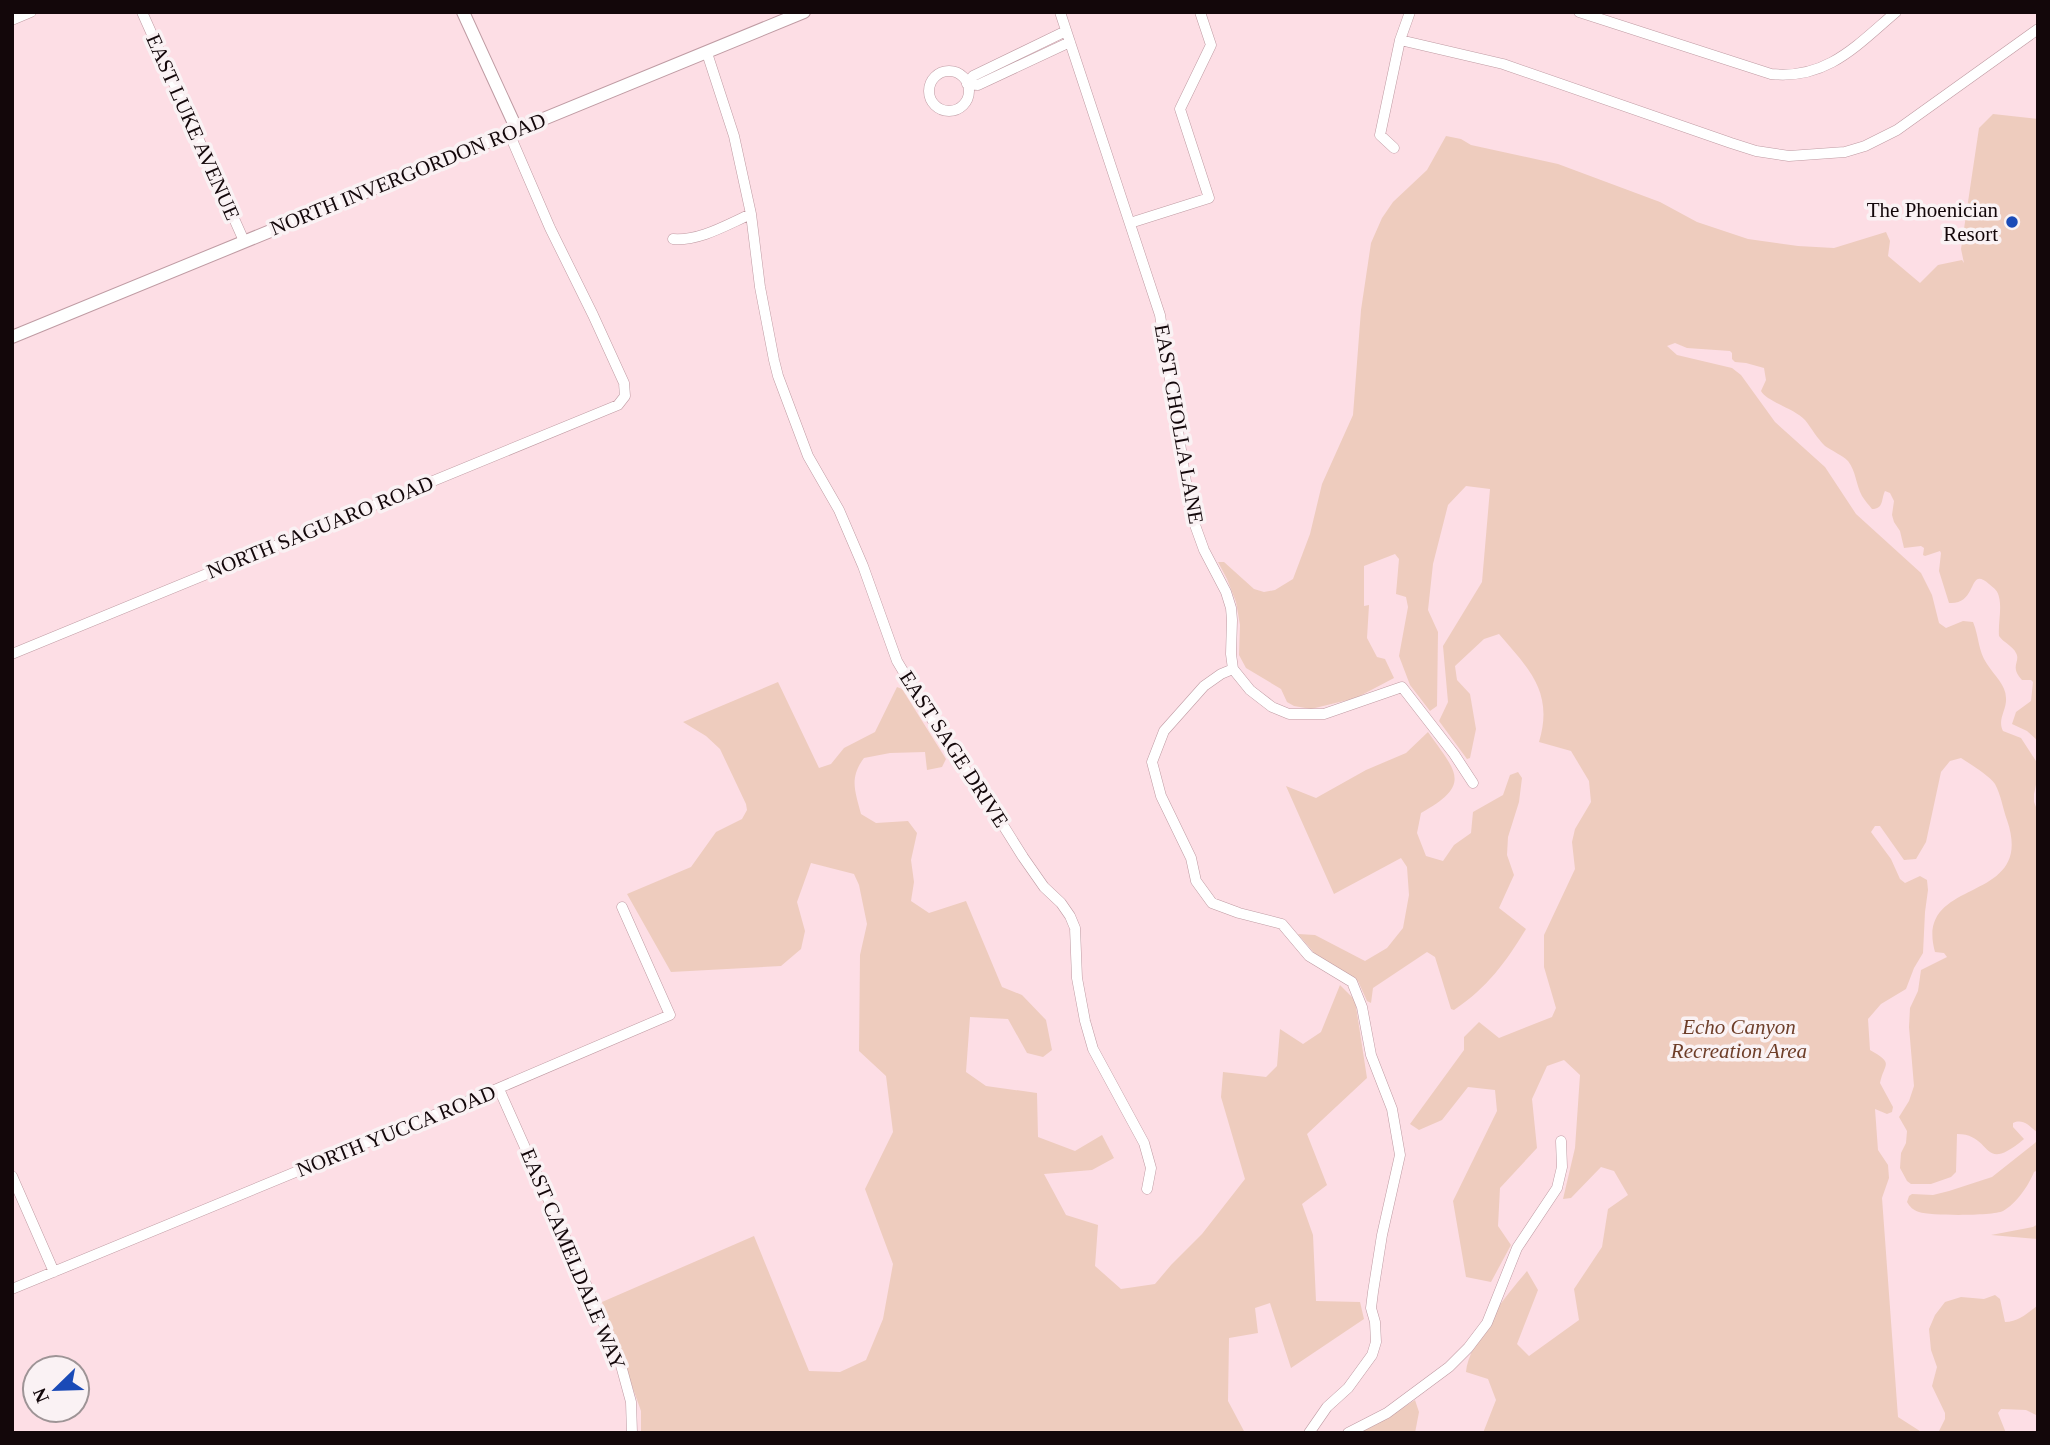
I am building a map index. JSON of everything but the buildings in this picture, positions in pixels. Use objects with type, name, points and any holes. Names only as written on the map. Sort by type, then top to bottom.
[{"type":"street","points":[[12,20],[31,12]]},
{"type":"street","name":"EAST LUKE AVENUE","points":[[142,12],[244,241]]},
{"type":"street","points":[[463,12],[513,131]]},
{"type":"street","name":"NORTH INVERGORDON ROAD","points":[[12,337],[804,12]]},
{"type":"street","name":"EAST CHOLLA LANE","points":[[1060,12],[1160,315],[1191,514],[1204,550],[1231,608],[1233,669]]},
{"type":"street","points":[[1130,223],[1209,198],[1180,109],[1211,46],[1200,12]]},
{"type":"street","points":[[1395,148],[1380,135],[1401,40],[1410,12]]},
{"type":"street","points":[[1579,12],[1771,74],[1787,76],[1824,68],[1842,58],[1896,12]]},
{"type":"street","points":[[1401,40],[1503,64],[1756,151],[1789,156],[1845,152],[1865,146],[1897,130],[2038,29]]},
{"type":"street","points":[[967,83],[973,76],[1066,31]]},
{"type":"street","points":[[967,83],[969,90],[966,102],[957,110],[944,110],[934,104],[930,85],[945,72],[958,74],[967,83],[978,85],[1070,42]]},
{"type":"street","name":"EAST SAGE DRIVE","points":[[707,53],[734,136],[751,214],[769,341],[778,376],[808,457],[839,510],[863,566],[897,661],[949,748],[986,798],[1044,887],[1061,903],[1075,928],[1077,978],[1088,1032],[1099,1060],[1144,1143],[1151,1168],[1147,1189]]},
{"type":"street","name":"NORTH SAGUARO ROAD","points":[[12,654],[618,405],[625,396],[624,383],[550,228],[513,131]]},
{"type":"street","points":[[673,239],[697,237],[751,214]]},
{"type":"street","points":[[1309,1433],[1327,1407],[1348,1388],[1372,1355],[1376,1342],[1371,1308],[1373,1292],[1382,1235],[1400,1155],[1392,1109],[1371,1055],[1362,1007],[1352,982],[1309,956],[1282,924],[1212,904],[1196,881],[1191,858],[1161,796],[1153,762],[1164,731],[1204,686],[1233,669],[1250,690],[1272,707],[1289,714],[1324,715],[1402,687],[1473,783]]},
{"type":"street","name":"NORTH YUCCA ROAD","points":[[12,1289],[670,1015],[622,908]]},
{"type":"street","name":"EAST CAMELDALE WAY","points":[[499,1088],[619,1358],[631,1402],[632,1433]]},
{"type":"street","points":[[1348,1433],[1387,1413],[1449,1367],[1468,1348],[1487,1322],[1517,1248],[1557,1188],[1562,1167],[1561,1142]]},
{"type":"street","points":[[12,1176],[54,1272]]},
{"type":"green space","name":"Echo Canyon Recreation Area","points":[[1993,114],[2038,119],[2038,741],[2027,731],[2012,724],[2016,712],[2031,701],[2033,682],[2022,680],[2018,675],[2016,653],[1999,636],[2000,602],[1996,590],[1978,579],[1965,598],[1949,603],[1939,571],[1940,551],[1925,556],[1921,546],[1904,548],[1892,515],[1894,501],[1890,493],[1885,491],[1880,505],[1872,509],[1862,496],[1848,461],[1825,446],[1800,416],[1764,395],[1761,391],[1766,380],[1764,368],[1735,362],[1730,351],[1687,348],[1675,343],[1667,346],[1677,355],[1732,368],[1741,375],[1775,422],[1825,467],[1856,514],[1921,573],[1932,595],[1939,623],[1946,628],[1963,621],[1973,622],[1984,659],[2002,684],[2005,693],[2001,727],[2003,731],[2021,738],[2036,761],[2034,802],[2038,812],[2038,1133],[2024,1122],[2013,1123],[2013,1127],[2024,1139],[2000,1154],[1993,1154],[1969,1136],[1957,1134],[1956,1172],[1951,1177],[1931,1184],[1911,1184],[1900,1168],[1907,1131],[1899,1117],[1914,1086],[1910,1008],[1918,991],[1921,970],[1947,957],[1944,953],[1935,952],[1933,928],[1941,911],[1956,899],[1992,879],[2005,866],[2012,847],[2007,820],[1995,784],[1961,758],[1950,761],[1941,772],[1926,842],[1916,859],[1904,860],[1880,826],[1875,826],[1871,832],[1891,859],[1900,879],[1905,883],[1920,876],[1927,880],[1928,890],[1923,953],[1906,989],[1881,1004],[1868,1019],[1870,1050],[1885,1061],[1880,1083],[1893,1107],[1892,1112],[1887,1114],[1875,1109],[1878,1150],[1888,1165],[1889,1178],[1882,1198],[1898,1417],[1923,1433],[1483,1433],[1496,1400],[1488,1379],[1466,1372],[1481,1333],[1527,1271],[1538,1290],[1517,1344],[1529,1356],[1579,1320],[1574,1289],[1602,1247],[1608,1209],[1628,1195],[1614,1171],[1601,1167],[1571,1198],[1563,1199],[1575,1148],[1580,1075],[1564,1060],[1547,1066],[1532,1099],[1537,1148],[1500,1188],[1498,1226],[1511,1245],[1491,1282],[1466,1277],[1453,1201],[1497,1111],[1495,1090],[1468,1087],[1442,1120],[1419,1130],[1410,1124],[1464,1050],[1464,1037],[1479,1022],[1499,1038],[1552,1017],[1556,1008],[1544,967],[1544,935],[1575,869],[1572,842],[1575,829],[1591,802],[1589,781],[1571,751],[1539,742],[1543,724],[1541,695],[1529,670],[1499,634],[1484,639],[1455,666],[1457,680],[1470,694],[1476,729],[1470,758],[1467,759],[1439,721],[1448,702],[1443,646],[1482,582],[1490,489],[1466,486],[1448,505],[1433,564],[1428,610],[1438,632],[1437,706],[1430,711],[1410,685],[1399,656],[1408,607],[1406,597],[1396,594],[1399,559],[1395,554],[1364,566],[1364,606],[1369,605],[1367,638],[1377,657],[1385,659],[1394,678],[1356,698],[1311,709],[1287,702],[1281,689],[1246,668],[1239,655],[1240,625],[1236,602],[1218,562],[1224,562],[1254,589],[1264,592],[1275,590],[1293,579],[1310,534],[1322,484],[1353,415],[1361,310],[1371,243],[1382,218],[1393,202],[1427,170],[1446,136],[1461,139],[1471,145],[1558,164],[1660,202],[1697,222],[1748,239],[1834,248],[1886,232],[1890,241],[1888,256],[1920,283],[1938,265],[1962,260],[1964,263],[1961,249],[1979,128]]},
{"type":"green space","points":[[778,682],[819,768],[831,764],[844,748],[875,732],[897,687],[902,689],[946,759],[942,767],[927,770],[925,752],[890,753],[864,758],[855,778],[855,791],[861,814],[876,823],[908,821],[917,833],[911,860],[914,882],[911,901],[929,913],[966,901],[1002,987],[1022,995],[1046,1020],[1052,1050],[1043,1057],[1027,1053],[1008,1019],[970,1017],[966,1072],[986,1086],[1037,1093],[1038,1137],[1075,1151],[1102,1135],[1114,1158],[1092,1170],[1044,1174],[1066,1215],[1098,1225],[1095,1266],[1121,1289],[1155,1284],[1202,1234],[1245,1179],[1221,1097],[1223,1072],[1266,1077],[1277,1066],[1280,1029],[1303,1044],[1321,1032],[1340,985],[1355,1000],[1367,1078],[1307,1134],[1327,1185],[1302,1204],[1313,1235],[1316,1301],[1360,1302],[1364,1319],[1291,1368],[1270,1303],[1255,1308],[1258,1333],[1229,1338],[1228,1401],[1245,1433],[641,1433],[641,1411],[602,1302],[754,1236],[809,1371],[840,1372],[866,1360],[883,1319],[893,1264],[865,1189],[893,1132],[886,1076],[859,1051],[860,955],[867,924],[854,874],[811,863],[797,902],[805,931],[801,949],[781,966],[671,972],[627,894],[691,867],[716,832],[742,819],[747,810],[720,749],[706,736],[683,722]]},
{"type":"green space","points":[[1428,732],[1446,757],[1454,777],[1448,794],[1421,813],[1417,833],[1426,856],[1443,861],[1454,845],[1471,833],[1473,812],[1503,795],[1510,775],[1518,772],[1522,778],[1519,802],[1508,837],[1507,855],[1514,875],[1499,908],[1526,929],[1495,974],[1454,1010],[1451,1009],[1435,957],[1427,952],[1373,988],[1371,1003],[1367,1001],[1358,981],[1315,954],[1298,934],[1315,935],[1365,961],[1387,948],[1403,928],[1409,895],[1407,867],[1401,858],[1334,894],[1286,786],[1316,798],[1366,770],[1406,753]]},
{"type":"green space","points":[[2038,1139],[2038,1170],[2017,1199],[2003,1211],[1975,1215],[1926,1213],[1915,1210],[1907,1202],[1912,1194],[1933,1195],[1992,1177]]},
{"type":"green space","points":[[2038,1224],[2038,1239],[1991,1235],[2033,1227]]},
{"type":"green space","points":[[1995,1295],[2000,1299],[2005,1322],[2019,1319],[2038,1305],[2038,1416],[2026,1410],[2001,1409],[1998,1413],[2006,1433],[1938,1433],[1945,1413],[1932,1386],[1937,1367],[1931,1350],[1929,1329],[1945,1302],[1961,1297],[1984,1299]]},
{"type":"green space","points":[[1415,1400],[1419,1412],[1415,1433],[1359,1433],[1377,1424]]},
{"type":"place","name":"The Phoenician Resort","points":[[2012,222]]}]
